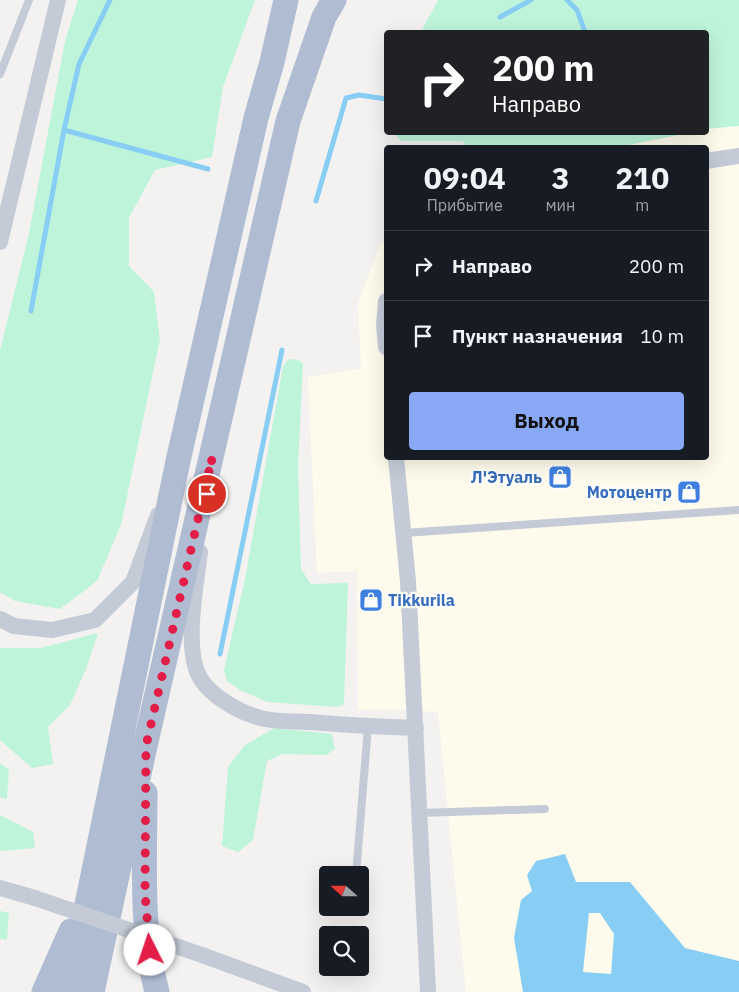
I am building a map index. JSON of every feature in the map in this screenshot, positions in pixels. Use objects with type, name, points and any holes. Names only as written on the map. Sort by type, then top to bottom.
[{"type":"main road","points":[[69,992],[178,461],[253,127],[272,62],[286,0]]},
{"type":"main road","points":[[272,62],[302,0]]},
{"type":"main road","points":[[92,992],[288,120],[324,17],[334,0]]},
{"type":"main road","points":[[146,746],[145,894],[151,969],[157,992]]},
{"type":"main road","points":[[44,992],[90,888]]},
{"type":"street","points":[[0,242],[58,0]]},
{"type":"street","points":[[709,161],[739,156]]},
{"type":"street","points":[[212,458],[192,618],[196,670],[208,688],[227,704],[265,719],[416,728]]},
{"type":"street","points":[[396,460],[404,533],[416,728],[428,992]]},
{"type":"street","points":[[0,619],[14,626],[52,630],[95,620],[133,582],[178,461]]},
{"type":"street","points":[[0,888],[35,898],[202,955],[303,992]]},
{"type":"lane","points":[[0,74],[29,0]]},
{"type":"lane","points":[[404,533],[739,510]]},
{"type":"lane","points":[[357,866],[368,726]]},
{"type":"lane","points":[[420,813],[545,809]]},
{"type":"shaded area","points":[[739,126],[739,992],[466,992],[438,712],[390,709],[358,710],[357,571],[317,573],[308,377],[361,369],[358,304],[380,245],[384,241],[384,460],[709,460],[709,145],[628,145],[679,135],[709,135],[709,128]]},
{"type":"green space","points":[[78,0],[255,0],[223,87],[212,157],[155,170],[129,218],[129,266],[154,292],[160,339],[121,525],[97,581],[60,609],[15,601],[0,592],[0,351],[29,233],[65,41]]},
{"type":"green space","points":[[438,0],[739,0],[739,126],[709,129],[709,30],[422,30]]},
{"type":"green space","points":[[396,135],[679,135],[628,145],[465,145],[463,141],[401,141]]},
{"type":"green space","points":[[289,359],[299,360],[303,364],[298,466],[301,569],[311,584],[348,583],[344,704],[338,707],[267,702],[240,690],[227,681],[224,670],[245,579],[283,366]]},
{"type":"green space","points":[[98,633],[86,669],[70,705],[48,727],[53,764],[32,768],[0,740],[0,648],[41,648]]},
{"type":"green space","points":[[274,728],[332,734],[335,749],[326,755],[283,754],[267,761],[253,840],[238,852],[222,846],[228,767],[245,745]]},
{"type":"green space","points":[[0,763],[9,770],[7,799],[0,797]]},
{"type":"green space","points":[[0,815],[33,832],[35,848],[0,851]]},
{"type":"green space","points":[[0,911],[9,913],[7,940],[0,939]]},
{"type":"water","points":[[565,854],[576,882],[630,882],[685,948],[739,961],[739,992],[523,992],[514,938],[521,900],[532,891],[527,875],[536,861]],"holes":[[[589,913],[600,913],[614,934],[611,974],[583,972]]]},
{"type":"waterway","points":[[31,311],[64,130],[79,64],[110,0]]},
{"type":"waterway","points":[[500,17],[531,0]]},
{"type":"waterway","points":[[567,0],[577,10],[584,30]]},
{"type":"waterway","points":[[316,201],[346,98],[359,95],[384,99]]},
{"type":"waterway","points":[[64,130],[208,169]]},
{"type":"waterway","points":[[220,654],[282,350]]},
{"type":"place","name":"Л'Этуаль","points":[[560,477]]},
{"type":"place","name":"Мотоцентр","points":[[689,492]]},
{"type":"place","name":"Tikkurila","points":[[371,600]]},
{"type":"route","points":[[150,950],[145,894],[146,746],[212,458],[207,494]]}]
